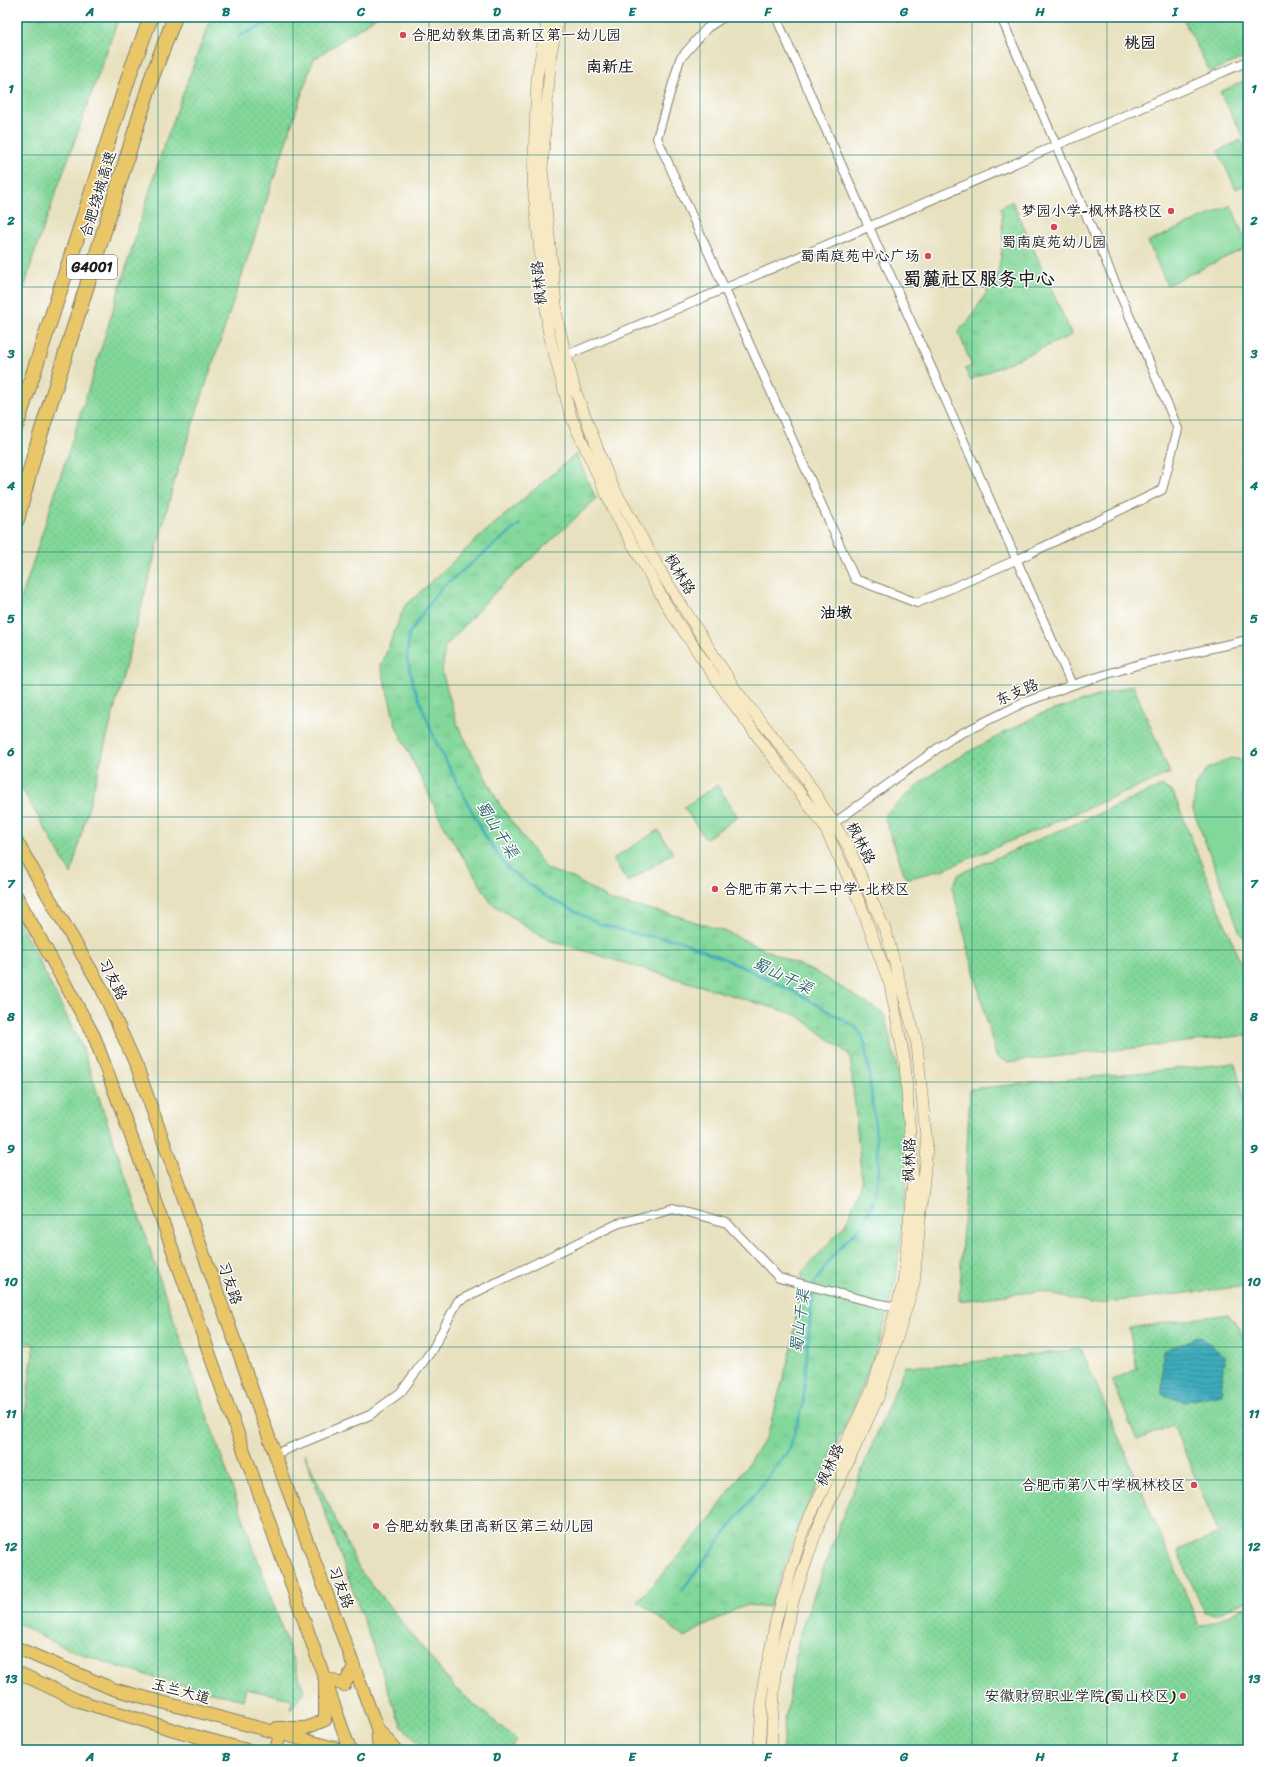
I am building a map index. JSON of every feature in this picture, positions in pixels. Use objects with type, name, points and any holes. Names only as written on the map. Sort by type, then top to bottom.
[{"type":"highway","name":"合肥绕城高速","points":[[17,424],[131,70],[151,17]]},
{"type":"highway","name":"合肥绕城高速","points":[[17,520],[35,452],[150,81],[175,17]]},
{"type":"main road","name":"枫林路","points":[[548,17],[537,77],[533,184],[548,330],[561,358]]},
{"type":"main road","name":"枫林路","points":[[559,17],[551,53],[542,169],[561,358],[571,417],[616,515],[670,611],[726,694],[830,826],[848,846],[886,932],[916,1044],[927,1147],[914,1284],[902,1308],[873,1387],[804,1528],[776,1620],[763,1686],[759,1750]]},
{"type":"main road","name":"枫林路","points":[[771,1750],[775,1674],[794,1598],[818,1527],[878,1398],[902,1308],[913,1178],[905,1063],[890,985],[830,826]]},
{"type":"main road","name":"习友路","points":[[17,842],[102,989],[137,1067],[275,1454],[378,1728],[379,1750]]},
{"type":"main road","points":[[17,898],[94,1036],[169,1240],[350,1750]]},
{"type":"main road","name":"玉兰大道","points":[[17,1648],[113,1689],[342,1750]]},
{"type":"main road","points":[[325,1678],[344,1685],[354,1667]]},
{"type":"main road","points":[[17,1672],[79,1701],[184,1733],[247,1750]]},
{"type":"main road","points":[[258,1728],[306,1728],[325,1720],[325,1678]]},
{"type":"main road","points":[[378,1728],[396,1750]]},
{"type":"main road","points":[[276,1750],[280,1734]]},
{"type":"street","points":[[724,17],[707,28],[680,60],[657,138],[855,579],[917,603],[1016,560],[1162,490],[1178,429],[1001,17]]},
{"type":"street","points":[[776,17],[1072,685]]},
{"type":"street","points":[[561,358],[870,227],[1248,61]]},
{"type":"street","name":"东支路","points":[[830,826],[952,738],[1023,703],[1072,685],[1140,664],[1248,640]]},
{"type":"street","points":[[275,1454],[370,1415],[401,1392],[432,1350],[458,1301],[617,1224],[673,1208],[727,1223],[779,1278],[876,1304],[902,1308]]},
{"type":"green space","points":[[17,17],[119,17],[34,254],[17,314]]},
{"type":"green space","points":[[211,17],[376,17],[313,60],[176,475],[71,874],[17,780],[17,612],[91,381],[162,151]]},
{"type":"green space","points":[[1182,17],[1248,17],[1248,56],[1210,72]]},
{"type":"green space","points":[[1248,79],[1248,146],[1220,92]]},
{"type":"green space","points":[[1241,140],[1248,154],[1248,183],[1236,189],[1218,151]]},
{"type":"green space","points":[[1012,201],[1072,335],[970,380],[965,369],[972,366],[958,331],[970,319],[998,274],[1003,242],[1001,207]]},
{"type":"green space","points":[[1231,205],[1248,247],[1167,285],[1148,242]]},
{"type":"green space","points":[[576,454],[596,499],[494,593],[445,647],[442,672],[458,726],[500,805],[547,869],[573,878],[612,901],[674,915],[724,931],[819,974],[884,1014],[902,1088],[907,1182],[896,1280],[882,1334],[857,1399],[799,1524],[770,1607],[744,1605],[684,1637],[638,1601],[707,1524],[767,1436],[792,1347],[802,1273],[846,1224],[862,1182],[850,1055],[797,1015],[548,940],[492,904],[445,828],[396,726],[381,666],[404,607],[485,532]]},
{"type":"green space","points":[[1133,685],[1170,773],[945,869],[906,879],[884,816],[925,779],[957,758],[1038,715]]},
{"type":"green space","points":[[1231,758],[1248,761],[1248,942],[1240,933],[1193,810],[1196,784],[1208,769]]},
{"type":"green space","points":[[717,785],[738,817],[705,839],[684,807]]},
{"type":"green space","points":[[1162,786],[1173,792],[1248,982],[1248,1035],[1008,1062],[996,1056],[952,887],[959,874]]},
{"type":"green space","points":[[658,830],[673,853],[628,882],[613,859]]},
{"type":"green space","points":[[17,918],[82,1047],[178,1333],[304,1691],[290,1710],[292,1699],[246,1689],[243,1700],[156,1678],[71,1650],[17,1623],[17,1478],[34,1344],[17,1341]]},
{"type":"green space","points":[[1235,1063],[1246,1108],[1248,1107],[1248,1286],[1091,1304],[1039,1291],[959,1301],[970,1089]]},
{"type":"green space","points":[[1228,1314],[1239,1327],[1248,1349],[1248,1600],[1216,1614],[1204,1612],[1178,1552],[1183,1548],[1219,1533],[1173,1425],[1137,1440],[1112,1380],[1137,1369],[1129,1328]]},
{"type":"green space","points":[[1081,1349],[1200,1627],[1248,1606],[1248,1741],[1227,1750],[783,1750],[783,1731],[800,1633],[845,1510],[905,1366],[947,1365]]},
{"type":"green space","points":[[304,1453],[359,1569],[455,1688],[517,1740],[510,1750],[427,1750],[401,1726]]},
{"type":"water","points":[[1201,1336],[1225,1357],[1221,1394],[1184,1402],[1162,1394],[1163,1351]]},
{"type":"waterway","name":"蜀山干渠","points":[[239,36],[280,17]]},
{"type":"waterway","name":"蜀山干渠","points":[[520,524],[441,588],[409,634],[407,659],[414,686],[435,740],[485,836],[508,869],[547,897],[602,925],[640,935],[678,940],[727,960],[791,990],[854,1026],[861,1033],[865,1044],[879,1169],[874,1199],[864,1223],[831,1258],[815,1283],[810,1318],[803,1405],[790,1448],[682,1590]]},
{"type":"place","name":"合肥幼教集团高新区第一幼儿园","points":[[403,35]]},
{"type":"place","name":"梦园小学-枫林路校区","points":[[1171,211]]},
{"type":"place","name":"蜀南庭苑幼儿园","points":[[1054,227]]},
{"type":"place","name":"蜀南庭苑中心广场","points":[[928,256]]},
{"type":"place","name":"合肥市第六十二中学-北校区","points":[[715,889]]},
{"type":"place","name":"合肥市第八中学枫林校区","points":[[1194,1485]]},
{"type":"place","name":"合肥幼教集团高新区第三幼儿园","points":[[376,1526]]},
{"type":"place","name":"安徽财贸职业学院(蜀山校区)","points":[[1183,1696]]},
{"type":"district","name":"桃园","points":[[1140,42]]},
{"type":"district","name":"南新庄","points":[[610,66]]},
{"type":"district","name":"蜀麓社区服务中心","points":[[979,278]]},
{"type":"district","name":"油墩","points":[[836,612]]}]
